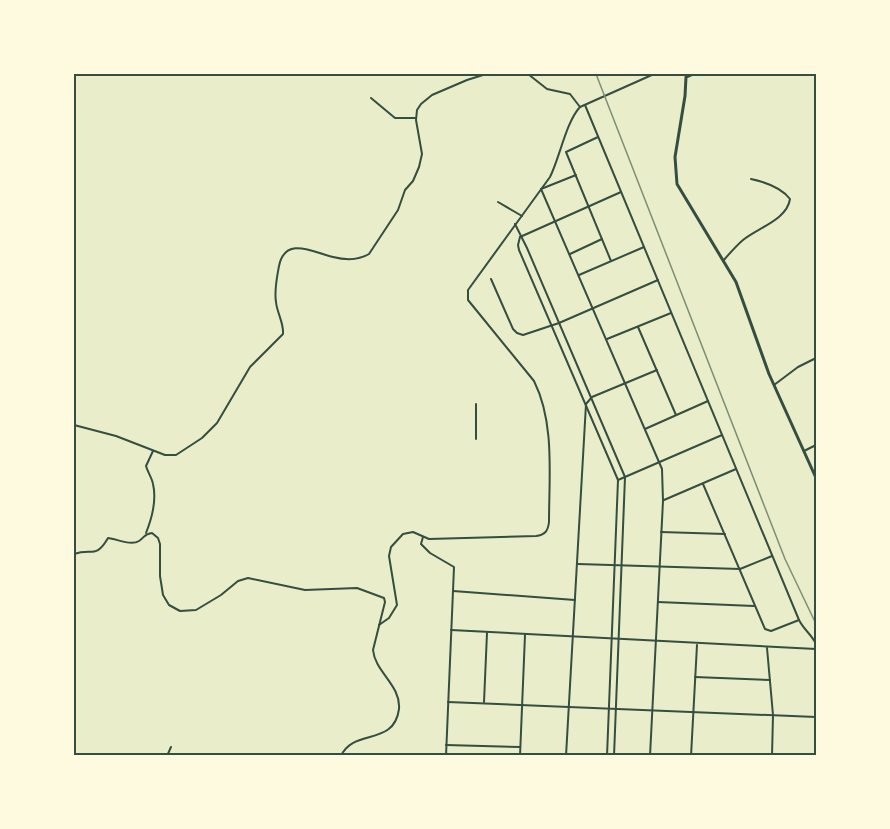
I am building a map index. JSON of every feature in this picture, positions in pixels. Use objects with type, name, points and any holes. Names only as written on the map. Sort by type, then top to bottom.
[{"type":"main road","points":[[693,74],[686,77],[675,157],[675,179],[681,193],[736,282],[759,349],[816,478]]},
{"type":"street","points":[[74,425],[116,436],[165,455],[176,455],[202,438],[218,423],[250,367],[281,336],[283,327],[275,295],[280,259],[287,251],[301,248],[335,258],[354,259],[366,256],[398,210],[405,190],[413,181],[421,164],[422,154],[416,129],[416,118],[421,104],[432,95],[483,75],[520,74]]},
{"type":"street","points":[[528,74],[547,89],[570,94],[580,106]]},
{"type":"street","points":[[378,626],[389,618],[397,605],[390,566],[391,547],[403,534],[411,532],[423,537],[448,539],[536,536],[543,534],[548,528],[548,438],[544,407],[539,391],[534,381],[468,300],[467,295],[558,161],[573,116],[580,106],[654,74]]},
{"type":"street","points":[[371,98],[395,118],[416,118]]},
{"type":"street","points":[[585,105],[799,620],[816,644]]},
{"type":"street","points":[[598,137],[566,152],[611,261]]},
{"type":"street","points":[[541,189],[576,175]]},
{"type":"street","points":[[723,261],[742,240],[778,217],[789,205],[790,199],[786,193],[762,181],[752,179]]},
{"type":"street","points":[[541,189],[663,473],[650,756]]},
{"type":"street","points":[[520,237],[621,192]]},
{"type":"street","points":[[498,202],[522,216]]},
{"type":"street","points":[[515,225],[560,322],[625,477],[614,756]]},
{"type":"street","points":[[520,237],[519,250],[618,480],[607,756]]},
{"type":"street","points":[[570,254],[602,239]]},
{"type":"street","points":[[579,275],[644,247]]},
{"type":"street","points":[[491,279],[517,333],[526,334],[658,280]]},
{"type":"street","points":[[606,340],[671,313]]},
{"type":"street","points":[[638,327],[676,415]]},
{"type":"street","points":[[774,385],[798,367],[816,358]]},
{"type":"street","points":[[566,756],[586,404],[592,397],[657,370]]},
{"type":"street","points":[[645,429],[708,401]]},
{"type":"street","points":[[476,404],[477,439]]},
{"type":"street","points":[[618,480],[722,435]]},
{"type":"street","points":[[804,451],[816,445]]},
{"type":"street","points":[[74,554],[95,553],[108,538],[140,541],[152,519],[155,498],[146,466],[153,451]]},
{"type":"street","points":[[663,501],[736,469]]},
{"type":"street","points":[[703,484],[765,629],[768,631],[799,620]]},
{"type":"street","points":[[661,532],[725,534]]},
{"type":"street","points":[[146,533],[152,533],[158,537],[160,544],[160,576],[163,595],[169,605],[180,610],[196,610],[221,595],[238,581],[248,578],[304,590],[357,588],[376,594],[385,602],[373,650],[374,658],[398,696],[397,720],[388,730],[345,748],[341,756]]},
{"type":"street","points":[[423,537],[422,544],[430,553],[454,567],[446,756]]},
{"type":"street","points":[[578,564],[740,569],[772,556]]},
{"type":"street","points":[[453,591],[576,600]]},
{"type":"street","points":[[658,602],[755,606]]},
{"type":"street","points":[[451,630],[816,650]]},
{"type":"street","points":[[484,703],[487,633]]},
{"type":"street","points":[[520,756],[525,635]]},
{"type":"street","points":[[691,756],[697,644]]},
{"type":"street","points":[[767,647],[773,716],[772,756]]},
{"type":"street","points":[[695,677],[770,680]]},
{"type":"street","points":[[448,702],[816,717]]},
{"type":"street","points":[[446,745],[520,747]]},
{"type":"street","points":[[167,756],[171,747]]},
{"type":"railway","points":[[596,74],[785,559],[816,624]]}]
